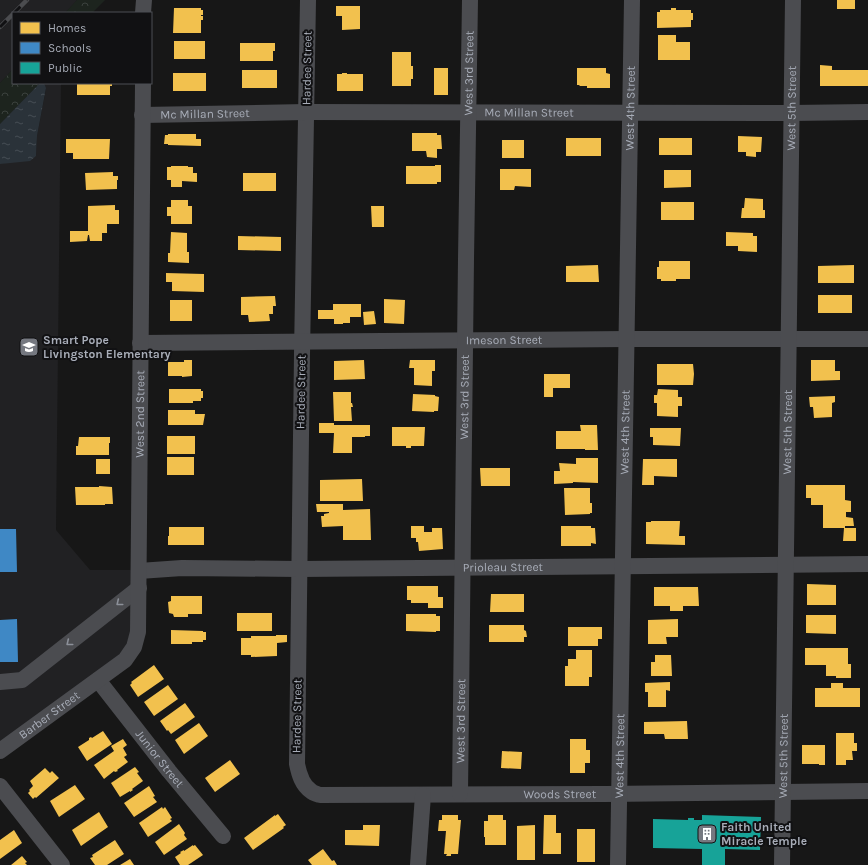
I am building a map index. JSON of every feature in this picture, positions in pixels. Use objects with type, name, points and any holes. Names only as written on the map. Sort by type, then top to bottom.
[{"type":"street","points":[[144,0],[144,12]]},
{"type":"street","name":"Hardee Street","points":[[303,783],[297,764],[308,0]]},
{"type":"street","name":"West 3rd Street","points":[[460,794],[470,0]]},
{"type":"street","name":"West 4th Street","points":[[618,865],[632,0]]},
{"type":"street","name":"West 5th Street","points":[[782,865],[793,0]]},
{"type":"street","name":"West 2nd Street","points":[[98,680],[125,660],[134,647],[138,632],[142,84]]},
{"type":"street","name":"Mc Millan Street","points":[[142,115],[306,112],[868,112]]},
{"type":"street","name":"Imeson Street","points":[[140,343],[788,338],[868,339]]},
{"type":"street","name":"Prioleau Street","points":[[139,571],[182,568],[299,569],[868,564]]},
{"type":"street","points":[[0,682],[22,680],[138,588]]},
{"type":"street","name":"Barber Street","points":[[0,751],[98,680]]},
{"type":"street","name":"Junior Street","points":[[98,680],[169,771],[223,836]]},
{"type":"street","name":"Woods Street","points":[[303,783],[311,791],[320,794],[424,795],[868,791]]},
{"type":"street","points":[[0,786],[62,865]]},
{"type":"street","points":[[418,865],[424,795]]},
{"type":"shaded area","points":[[0,0],[77,0],[66,12],[12,12],[12,70],[0,83]]},
{"type":"shaded area","name":"Smart Pope Livingston Elementary","points":[[44,84],[61,84],[56,530],[90,570],[131,570],[130,633],[126,646],[117,657],[0,742],[0,164],[36,156],[37,136],[46,89]]},
{"type":"green space","points":[[77,0],[105,0],[93,12],[66,12]]},
{"type":"green space","points":[[12,70],[12,84],[39,84],[0,124],[0,83]]},
{"type":"water","points":[[39,84],[44,84],[46,88],[37,136],[36,156],[30,161],[0,164],[0,124]]},
{"type":"building: Homes","points":[[837,0],[855,0],[855,9],[837,9]]},
{"type":"building: Homes","points":[[336,6],[360,6],[360,29],[342,30],[342,16],[336,16]]},
{"type":"building: Homes","points":[[174,8],[201,8],[201,10],[203,10],[203,15],[201,16],[203,16],[203,20],[201,20],[201,33],[173,33]]},
{"type":"building: Homes","points":[[671,8],[676,8],[676,10],[691,10],[691,13],[693,13],[693,20],[691,20],[691,27],[657,28],[657,12],[660,12],[660,10],[671,10]]},
{"type":"building: Homes","points":[[658,35],[676,35],[676,42],[690,42],[690,60],[658,60]]},
{"type":"building: Homes","points":[[174,41],[205,41],[205,59],[174,59]]},
{"type":"building: Homes","points":[[240,43],[275,43],[273,61],[240,61]]},
{"type":"building: Homes","points":[[392,52],[411,52],[413,79],[411,79],[411,86],[392,86]]},
{"type":"building: Homes","points":[[820,65],[832,66],[832,70],[868,70],[868,86],[820,86]]},
{"type":"building: Homes","points":[[434,68],[448,68],[448,95],[434,95]]},
{"type":"building: Homes","points":[[577,68],[606,68],[606,73],[610,74],[610,88],[587,88],[587,86],[577,85]]},
{"type":"building: Homes","points":[[242,70],[277,70],[277,88],[242,88]]},
{"type":"building: Homes","points":[[173,73],[206,73],[206,91],[173,91]]},
{"type":"building: Homes","points":[[337,74],[363,74],[363,91],[337,91]]},
{"type":"building: Homes","points":[[77,84],[112,84],[112,86],[110,86],[110,95],[77,95]]},
{"type":"building: Homes","points":[[412,133],[437,133],[437,135],[441,135],[442,149],[437,149],[437,158],[427,157],[426,151],[412,151]]},
{"type":"building: Homes","points":[[196,134],[196,139],[201,139],[201,146],[164,144],[165,135]]},
{"type":"building: Homes","points":[[738,136],[762,137],[761,152],[756,152],[756,157],[746,156],[746,152],[738,152]]},
{"type":"building: Homes","points":[[566,138],[601,138],[601,156],[566,156]]},
{"type":"building: Homes","points":[[659,138],[692,138],[692,155],[659,155]]},
{"type":"building: Homes","points":[[66,139],[110,139],[109,159],[73,159],[73,153],[66,153]]},
{"type":"building: Homes","points":[[502,140],[524,140],[524,158],[502,158]]},
{"type":"building: Homes","points":[[441,165],[441,182],[437,182],[437,184],[406,184],[406,166]]},
{"type":"building: Homes","points":[[167,167],[193,167],[193,173],[197,173],[197,182],[182,181],[182,187],[171,187],[171,180],[167,180]]},
{"type":"building: Homes","points":[[500,169],[531,169],[531,187],[515,186],[514,190],[500,190]]},
{"type":"building: Homes","points":[[664,170],[691,170],[691,187],[664,188]]},
{"type":"building: Homes","points":[[113,172],[113,176],[118,176],[117,189],[86,190],[85,173]]},
{"type":"building: Homes","points":[[243,173],[276,173],[276,191],[243,191]]},
{"type":"building: Homes","points":[[745,198],[763,199],[765,218],[741,218]]},
{"type":"building: Homes","points":[[171,200],[188,200],[188,206],[192,206],[192,224],[171,224],[171,216],[167,216],[167,207],[171,207]]},
{"type":"building: Homes","points":[[661,202],[694,202],[694,220],[661,220]]},
{"type":"building: Homes","points":[[115,205],[115,210],[119,210],[119,224],[107,224],[107,233],[102,233],[102,241],[90,241],[88,235],[87,241],[70,242],[70,231],[88,231],[88,206]]},
{"type":"building: Homes","points":[[371,206],[384,206],[384,227],[372,227]]},
{"type":"building: Homes","points":[[171,232],[187,233],[187,252],[189,252],[189,263],[168,262]]},
{"type":"building: Homes","points":[[726,232],[753,233],[753,236],[757,236],[757,252],[738,251],[738,246],[726,246]]},
{"type":"building: Homes","points":[[238,236],[281,237],[281,251],[238,250]]},
{"type":"building: Homes","points":[[659,261],[690,261],[690,279],[661,281],[661,279],[657,279],[657,267],[659,267]]},
{"type":"building: Homes","points":[[598,265],[599,282],[566,282],[566,266]]},
{"type":"building: Homes","points":[[854,265],[854,283],[818,283],[818,266]]},
{"type":"building: Homes","points":[[166,273],[204,274],[204,292],[172,291],[172,282],[166,282]]},
{"type":"building: Homes","points":[[818,295],[852,295],[852,313],[818,313]]},
{"type":"building: Homes","points":[[275,296],[276,306],[273,306],[273,314],[269,314],[270,321],[249,322],[248,315],[241,315],[241,297]]},
{"type":"building: Homes","points":[[384,299],[405,300],[404,324],[384,323]]},
{"type":"building: Homes","points":[[170,300],[192,300],[192,321],[170,321]]},
{"type":"building: Homes","points":[[333,304],[361,304],[361,317],[350,317],[350,323],[343,324],[334,324],[334,319],[318,319],[318,310],[333,310]]},
{"type":"building: Homes","points":[[374,311],[376,324],[364,325],[363,312]]},
{"type":"building: Homes","points":[[184,360],[192,360],[192,376],[168,376],[168,362],[184,362]]},
{"type":"building: Homes","points":[[364,360],[365,379],[334,380],[334,361]]},
{"type":"building: Homes","points":[[410,360],[435,360],[435,371],[432,371],[432,386],[414,385],[414,368],[409,368]]},
{"type":"building: Homes","points":[[811,360],[835,360],[835,371],[840,371],[840,380],[811,381]]},
{"type":"building: Homes","points":[[657,364],[693,364],[693,385],[657,385]]},
{"type":"building: Homes","points":[[544,374],[570,374],[570,388],[553,388],[553,397],[544,397]]},
{"type":"building: Homes","points":[[169,389],[201,389],[201,391],[203,391],[203,398],[201,398],[201,401],[193,401],[193,403],[169,403]]},
{"type":"building: Homes","points":[[658,389],[678,390],[678,397],[682,397],[682,406],[678,406],[678,417],[657,416],[657,403],[654,403],[654,395],[657,395]]},
{"type":"building: Homes","points":[[333,392],[351,392],[351,403],[353,407],[351,407],[352,421],[334,421]]},
{"type":"building: Homes","points":[[413,394],[435,395],[439,397],[438,411],[412,411]]},
{"type":"building: Homes","points":[[835,396],[835,402],[832,403],[832,417],[814,418],[813,407],[810,407],[809,397]]},
{"type":"building: Homes","points":[[168,410],[195,410],[195,414],[205,414],[203,425],[168,425]]},
{"type":"building: Homes","points":[[319,423],[334,423],[334,425],[370,425],[370,436],[352,437],[352,453],[333,453],[334,433],[319,433]]},
{"type":"building: Homes","points":[[580,425],[597,425],[598,450],[556,449],[556,431],[581,431]]},
{"type":"building: Homes","points":[[392,427],[425,427],[424,446],[411,446],[411,448],[406,448],[406,446],[392,446]]},
{"type":"building: Homes","points":[[650,428],[681,428],[680,446],[653,445],[653,437],[650,437]]},
{"type":"building: Homes","points":[[167,436],[195,436],[195,454],[167,454]]},
{"type":"building: Homes","points":[[79,437],[110,437],[109,455],[76,455],[76,446],[78,446]]},
{"type":"building: Homes","points":[[167,457],[194,457],[194,475],[167,475]]},
{"type":"building: Homes","points":[[576,458],[598,458],[598,483],[573,482],[554,484],[554,471],[560,471],[559,463],[576,464]]},
{"type":"building: Homes","points":[[96,459],[110,459],[110,474],[96,474]]},
{"type":"building: Homes","points":[[643,459],[677,459],[677,477],[654,476],[654,485],[642,485]]},
{"type":"building: Homes","points":[[480,468],[510,468],[510,486],[481,486]]},
{"type":"building: Homes","points":[[362,479],[363,501],[320,501],[320,480]]},
{"type":"building: Homes","points":[[806,485],[845,485],[845,500],[851,501],[851,512],[846,512],[846,517],[853,518],[854,526],[845,526],[845,528],[856,528],[856,541],[843,541],[844,528],[823,528],[823,505],[811,505],[811,498],[806,498]]},
{"type":"building: Homes","points":[[75,487],[112,487],[113,504],[76,505]]},
{"type":"building: Homes","points":[[564,488],[590,488],[592,513],[565,515]]},
{"type":"building: Homes","points":[[316,504],[343,504],[343,510],[370,509],[371,540],[343,540],[343,526],[322,527],[321,516],[324,516],[324,514],[329,512],[317,512]]},
{"type":"building: Homes","points":[[680,521],[679,536],[685,536],[685,545],[646,544],[646,522]]},
{"type":"building: Homes","points":[[411,526],[424,526],[424,532],[432,532],[432,528],[442,528],[443,549],[419,551],[416,538],[411,538]]},
{"type":"building: Homes","points":[[561,526],[591,526],[591,528],[595,528],[596,544],[591,543],[591,546],[561,546]]},
{"type":"building: Homes","points":[[169,527],[204,527],[204,545],[168,545]]},
{"type":"building: Homes","points":[[807,584],[836,585],[836,605],[807,605]]},
{"type":"building: Homes","points":[[407,586],[438,586],[438,597],[443,597],[443,608],[428,608],[428,603],[411,603],[411,600],[407,600]]},
{"type":"building: Homes","points":[[654,587],[698,587],[699,606],[683,606],[683,611],[670,611],[670,606],[654,606]]},
{"type":"building: Homes","points":[[491,594],[524,594],[524,612],[490,612]]},
{"type":"building: Homes","points":[[171,596],[202,596],[202,614],[188,614],[188,617],[174,617],[173,614],[169,613],[168,602],[171,601]]},
{"type":"building: Homes","points":[[237,613],[272,613],[272,631],[237,631]]},
{"type":"building: Homes","points":[[406,614],[436,614],[436,616],[440,616],[440,631],[406,631]]},
{"type":"building: Homes","points":[[806,615],[836,615],[836,634],[806,633]]},
{"type":"building: Homes","points":[[678,619],[678,637],[666,637],[667,644],[648,644],[648,620]]},
{"type":"building: Homes","points":[[489,625],[524,625],[524,630],[526,631],[527,637],[524,637],[524,642],[489,642]]},
{"type":"building: Homes","points":[[568,627],[602,627],[602,639],[598,639],[598,646],[568,646]]},
{"type":"building: Homes","points":[[171,630],[203,631],[206,632],[206,640],[203,640],[203,642],[192,642],[192,644],[171,644]]},
{"type":"building: Homes","points":[[287,635],[287,642],[277,643],[277,656],[251,657],[251,655],[241,655],[241,638]]},
{"type":"building: Homes","points":[[805,648],[848,648],[848,664],[851,664],[851,678],[826,676],[826,665],[805,665]]},
{"type":"building: Homes","points":[[576,650],[592,650],[592,677],[589,677],[589,686],[565,686],[565,666],[568,666],[568,659],[576,659]]},
{"type":"building: Homes","points":[[655,655],[671,655],[672,676],[651,676],[651,662],[655,662]]},
{"type":"building: Homes","points":[[154,665],[164,679],[138,697],[130,685],[132,683],[131,682]]},
{"type":"building: Homes","points":[[670,682],[670,691],[666,690],[666,707],[648,707],[648,692],[645,692],[645,683]]},
{"type":"building: Homes","points":[[831,683],[843,683],[843,688],[860,688],[860,707],[815,707],[815,688],[831,688]]},
{"type":"building: Homes","points":[[168,685],[178,699],[154,716],[144,702]]},
{"type":"building: Homes","points":[[185,703],[195,717],[171,734],[160,721]]},
{"type":"building: Homes","points":[[687,721],[688,739],[665,739],[664,734],[644,734],[644,722]]},
{"type":"building: Homes","points":[[199,723],[208,736],[184,754],[175,740]]},
{"type":"building: Homes","points":[[103,731],[112,744],[87,761],[78,747],[89,740],[89,738],[92,738]]},
{"type":"building: Homes","points":[[836,733],[854,733],[854,743],[857,743],[857,751],[852,751],[853,760],[846,760],[846,765],[836,765]]},
{"type":"building: Homes","points":[[123,739],[127,745],[123,748],[127,755],[124,757],[128,762],[117,770],[118,771],[114,771],[104,779],[94,765],[114,751],[111,746]]},
{"type":"building: Homes","points":[[570,739],[586,739],[586,750],[590,750],[590,763],[585,763],[585,773],[570,773]]},
{"type":"building: Homes","points":[[802,745],[825,745],[825,765],[802,764]]},
{"type":"building: Homes","points":[[502,751],[522,752],[521,769],[501,768]]},
{"type":"building: Homes","points":[[230,760],[240,774],[215,792],[205,778]]},
{"type":"building: Homes","points":[[135,767],[139,772],[137,773],[143,781],[132,789],[133,790],[120,797],[111,783]]},
{"type":"building: Homes","points":[[45,768],[50,773],[52,771],[59,778],[33,799],[28,793],[33,786],[30,781]]},
{"type":"building: Homes","points":[[75,785],[85,799],[59,817],[50,801]]},
{"type":"building: Homes","points":[[149,786],[155,796],[153,797],[157,802],[134,817],[124,803]]},
{"type":"building: Homes","points":[[162,807],[163,809],[165,807],[172,818],[170,819],[172,821],[148,837],[139,823]]},
{"type":"building: Homes","points":[[99,812],[108,827],[81,846],[72,830]]},
{"type":"building: Homes","points":[[278,814],[286,825],[283,827],[284,828],[253,850],[244,838]]},
{"type":"building: Homes","points":[[442,815],[458,815],[458,820],[461,820],[458,854],[446,856],[447,854],[444,854],[446,831],[438,831],[439,820],[442,820]]},
{"type":"building: Homes","points":[[488,815],[503,815],[503,820],[506,820],[506,845],[485,845],[484,821],[488,821]]},
{"type":"building: Homes","points":[[544,815],[556,815],[556,833],[561,833],[561,854],[543,854]]},
{"type":"building: Homes","points":[[179,824],[187,839],[164,855],[155,842]]},
{"type":"building: Homes","points":[[363,825],[380,825],[379,846],[345,845],[345,830],[363,830]]},
{"type":"building: Homes","points":[[535,825],[535,860],[517,860],[517,826]]},
{"type":"building: Homes","points":[[577,829],[595,829],[595,862],[577,862]]},
{"type":"building: Homes","points":[[14,830],[22,843],[0,859],[0,840]]},
{"type":"building: Homes","points":[[115,840],[124,854],[107,865],[95,865],[90,858],[93,857],[92,855]]},
{"type":"building: Homes","points":[[195,845],[203,855],[188,865],[180,865],[175,857],[181,853],[180,852]]},
{"type":"building: Homes","points":[[323,849],[337,865],[312,865],[308,860]]},
{"type":"building: Homes","points":[[22,856],[27,862],[25,863],[27,865],[11,865]]},
{"type":"building: Homes","points":[[130,859],[134,865],[120,865]]},
{"type":"building: Schools","points":[[0,529],[16,529],[17,572],[0,572]]},
{"type":"building: Schools","points":[[17,619],[18,662],[0,662],[0,620]]},
{"type":"building: Public","name":"Faith United Miracle Temple","points":[[702,815],[761,817],[760,850],[725,849],[725,865],[702,865],[702,849],[653,848],[653,819],[688,820],[688,818],[694,818],[694,820],[702,820]]},
{"type":"railway","points":[[15,12],[27,0]]},
{"type":"railway","points":[[0,27],[12,15]]},
{"type":"place","name":"Smart Pope Livingston Elementary","points":[[29,347]]},
{"type":"place","name":"Faith United Miracle Temple","points":[[707,834]]}]
